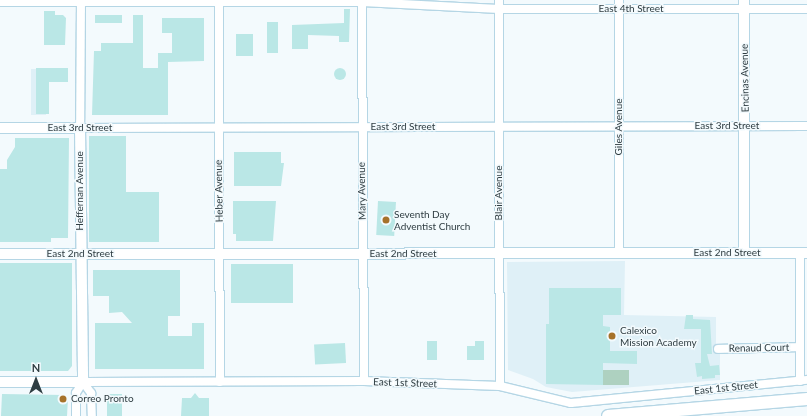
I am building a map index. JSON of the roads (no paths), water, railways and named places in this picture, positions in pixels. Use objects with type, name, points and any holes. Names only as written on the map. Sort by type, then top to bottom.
[{"type":"main road","points":[[608,416],[807,399]]},
{"type":"street","name":"East 4th Street","points":[[0,2],[219,0],[362,1],[499,4],[619,9],[744,5],[807,9]]},
{"type":"street","name":"Heber Avenue","points":[[219,0],[218,129],[220,382]]},
{"type":"street","name":"Giles Avenue","points":[[619,0],[619,253]]},
{"type":"street","name":"Heffernan Avenue","points":[[76,416],[76,393],[83,382],[80,254],[81,1]]},
{"type":"street","name":"Mary Avenue","points":[[362,1],[364,381]]},
{"type":"street","name":"Blair Avenue","points":[[499,4],[500,386]]},
{"type":"street","name":"Encinas Avenue","points":[[744,5],[744,253]]},
{"type":"street","name":"East 3rd Street","points":[[0,128],[218,129],[499,126],[807,126]]},
{"type":"street","name":"East 2nd Street","points":[[0,254],[804,253]]},
{"type":"street","points":[[804,253],[804,317],[800,347],[804,381]]},
{"type":"street","name":"Renaud Court","points":[[718,349],[800,347]]},
{"type":"street","name":"East 1st Street","points":[[0,382],[364,381],[500,386],[571,403],[804,381]]},
{"type":"street","name":"Heffernan Avenue","points":[[83,382],[91,393],[92,416]]},
{"type":"place","name":"Seventh Day Adventist Church","points":[[386,220]]},
{"type":"place","name":"Calexico Mission Academy","points":[[612,336]]},
{"type":"place","name":"Correo Pronto","points":[[63,399]]}]
